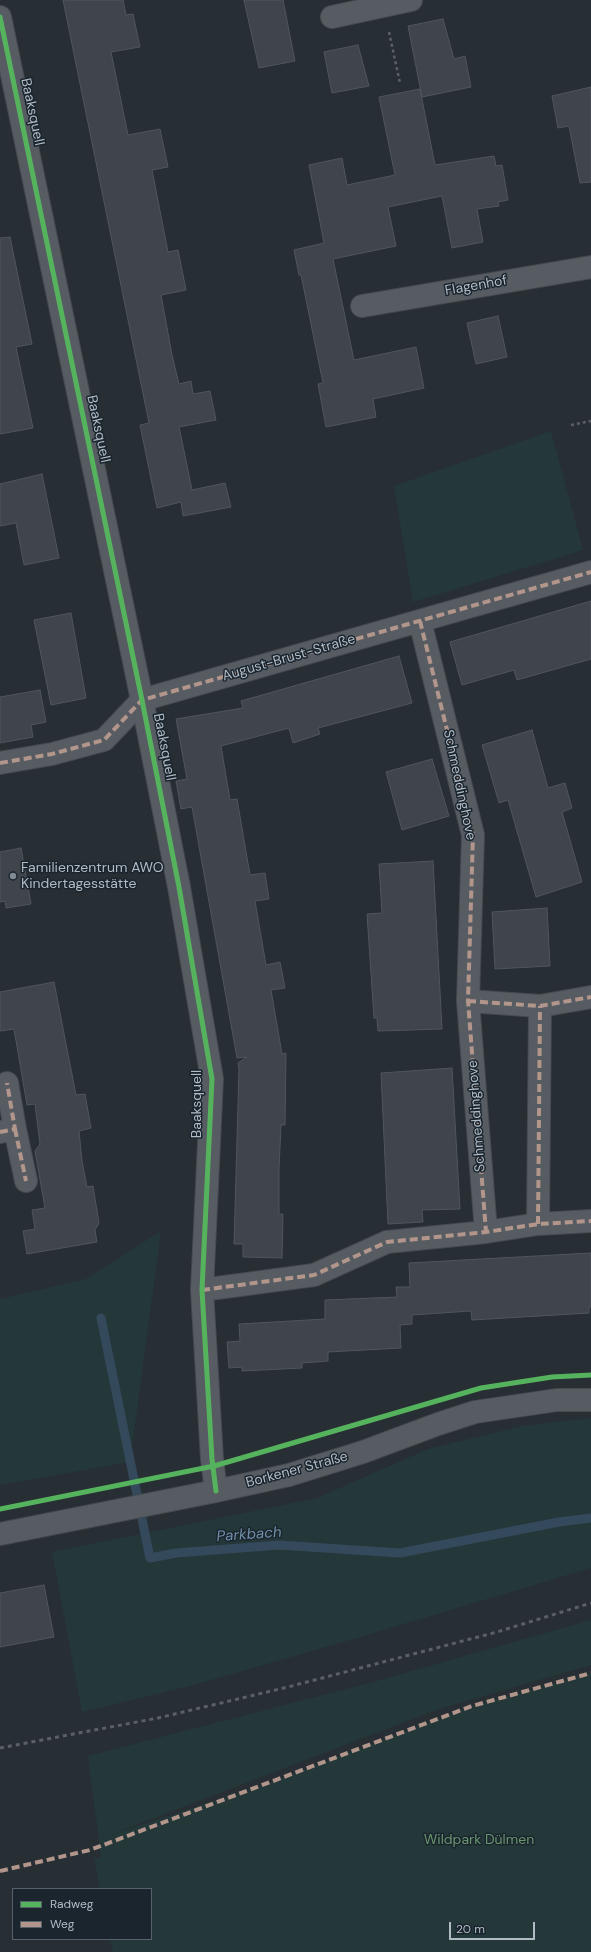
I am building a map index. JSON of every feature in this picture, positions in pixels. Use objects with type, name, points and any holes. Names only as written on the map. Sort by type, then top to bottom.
[{"type":"street","points":[[332,18],[411,0]]},
{"type":"street","name":"Baaksquell","points":[[0,17],[181,895],[212,1078],[202,1290],[212,1459],[216,1491]]},
{"type":"street","name":"Flagenhof","points":[[362,306],[591,267]]},
{"type":"street","name":"August-Brust-Straße","points":[[142,700],[591,572]]},
{"type":"street","name":"Schmeddinghove","points":[[420,621],[473,835],[468,1001],[486,1232]]},
{"type":"street","points":[[0,763],[52,754],[104,740],[142,700]]},
{"type":"street","points":[[468,1001],[540,1006],[591,997]]},
{"type":"street","points":[[538,1224],[540,1006]]},
{"type":"street","points":[[7,1083],[8,1130],[26,1180]]},
{"type":"street","points":[[202,1290],[314,1275],[387,1242],[486,1232],[538,1224],[591,1221]]},
{"type":"street","name":"Borkener Straße","points":[[0,1534],[216,1491],[296,1472],[363,1452],[475,1412],[557,1400],[591,1400]]},
{"type":"path","points":[[383,6],[400,83]]},
{"type":"path","points":[[570,426],[591,421]]},
{"type":"green space","points":[[551,431],[583,550],[413,602],[394,486]]},
{"type":"green space","points":[[161,1231],[130,1462],[0,1485],[0,1299],[86,1279]]},
{"type":"green space","points":[[591,1418],[591,1568],[190,1686],[82,1712],[52,1552],[317,1498],[428,1449],[522,1426]]},
{"type":"green space","name":"Wildpark Dülmen","points":[[591,1620],[591,1665],[439,1709],[110,1835],[263,1785],[472,1706],[591,1673],[591,1952],[113,1952],[110,1940],[152,1940],[152,1888],[100,1888],[94,1859],[101,1857],[88,1756],[373,1682]]},
{"type":"building","points":[[63,0],[123,0],[126,15],[133,14],[140,47],[111,52],[128,135],[160,129],[168,167],[152,170],[168,252],[178,250],[186,290],[161,295],[172,355],[179,384],[191,381],[193,394],[210,391],[216,420],[179,427],[192,490],[225,483],[231,507],[183,516],[181,502],[157,508],[140,425],[149,423]]},
{"type":"building","points":[[244,0],[283,0],[295,61],[259,68]]},
{"type":"building","points":[[443,19],[454,59],[465,56],[471,87],[422,97],[408,26]]},
{"type":"building","points":[[358,45],[369,86],[332,93],[324,52]]},
{"type":"building","points":[[591,87],[591,182],[580,183],[569,126],[558,128],[552,96]]},
{"type":"building","points":[[420,89],[435,165],[494,156],[496,166],[502,165],[508,200],[498,202],[499,206],[477,209],[483,242],[452,248],[442,196],[388,207],[396,246],[333,259],[354,360],[416,347],[424,388],[373,399],[376,417],[326,427],[318,384],[323,383],[301,275],[299,275],[294,250],[324,243],[309,165],[342,158],[347,185],[395,175],[379,97]]},
{"type":"building","points":[[10,237],[32,344],[16,347],[33,428],[0,434],[0,238]]},
{"type":"building","points":[[498,316],[507,357],[476,364],[467,323]]},
{"type":"building","points":[[42,474],[59,558],[24,565],[16,523],[0,526],[0,484]]},
{"type":"building","points":[[591,601],[591,659],[517,680],[514,670],[462,685],[450,642]]},
{"type":"building","points":[[71,613],[86,698],[51,705],[34,620]]},
{"type":"building","points":[[399,656],[412,703],[318,728],[320,734],[293,743],[289,728],[221,746],[230,800],[237,799],[250,875],[265,873],[269,899],[255,901],[266,965],[280,962],[285,988],[271,990],[282,1054],[286,1053],[285,1125],[281,1125],[279,1169],[279,1214],[283,1214],[282,1258],[243,1257],[243,1244],[234,1244],[238,1063],[247,1057],[237,1058],[192,807],[181,809],[176,781],[187,779],[176,719],[243,708],[241,701]]},
{"type":"building","points":[[40,690],[46,722],[31,725],[33,737],[0,743],[0,697]]},
{"type":"building","points":[[532,730],[548,788],[565,783],[572,808],[562,812],[582,882],[536,897],[508,800],[499,803],[482,745]]},
{"type":"building","points":[[432,759],[449,816],[402,830],[386,772]]},
{"type":"building","name":"Familienzentrum AWO Kindertagesstätte","points":[[21,848],[31,904],[6,908],[5,901],[0,902],[0,852]]},
{"type":"building","points":[[433,861],[442,1029],[378,1031],[377,1018],[374,1018],[367,914],[382,913],[379,864]]},
{"type":"building","points":[[547,908],[550,966],[495,969],[492,912]]},
{"type":"building","points":[[54,982],[76,1095],[85,1094],[91,1128],[79,1131],[82,1161],[87,1187],[93,1186],[99,1223],[95,1230],[97,1242],[27,1254],[23,1231],[35,1229],[32,1210],[45,1208],[35,1151],[40,1144],[35,1104],[27,1105],[14,1029],[0,1031],[0,992]]},
{"type":"building","points":[[452,1068],[460,1209],[422,1210],[423,1222],[388,1224],[381,1073]]},
{"type":"building","points":[[591,1253],[591,1307],[589,1307],[589,1313],[472,1320],[471,1311],[412,1315],[412,1324],[400,1325],[401,1348],[328,1352],[328,1361],[302,1363],[302,1368],[242,1371],[242,1367],[229,1368],[227,1342],[240,1341],[239,1324],[325,1319],[325,1300],[397,1297],[396,1287],[410,1287],[409,1263]]},
{"type":"building","points":[[44,1585],[54,1637],[0,1647],[0,1593]]},
{"type":"waterway","name":"Parkbach","points":[[101,1318],[150,1558],[176,1553],[279,1545],[400,1553],[559,1522],[591,1518]]},
{"type":"railway","points":[[0,1748],[158,1718],[288,1687],[497,1632],[591,1603]]},
{"type":"marked path","points":[[0,763],[52,754],[104,740],[142,700],[591,572]]},
{"type":"marked path","points":[[420,621],[473,835],[468,1001],[486,1232]]},
{"type":"marked path","points":[[468,1001],[540,1006],[591,997]]},
{"type":"marked path","points":[[538,1224],[540,1006]]},
{"type":"marked path","points":[[0,1132],[15,1129],[7,1083]]},
{"type":"marked path","points":[[15,1129],[26,1181]]},
{"type":"marked path","points":[[202,1290],[314,1275],[387,1242],[486,1232],[538,1224],[591,1221]]},
{"type":"marked path","points":[[0,1871],[90,1850],[472,1706],[591,1673]]},
{"type":"cycle path","points":[[0,17],[142,700],[179,887],[212,1079],[202,1290],[212,1459],[216,1491]]},
{"type":"cycle path","points":[[0,1509],[214,1466],[481,1388],[552,1377],[591,1375]]},
{"type":"place","name":"Familienzentrum AWO Kindertagesstätte","points":[[13,876]]}]
